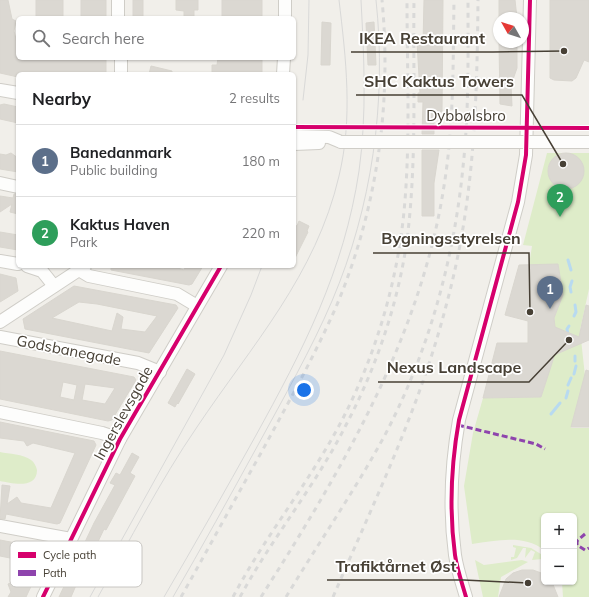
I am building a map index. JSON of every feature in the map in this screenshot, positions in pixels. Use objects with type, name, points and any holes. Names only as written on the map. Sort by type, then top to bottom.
[{"type":"street","points":[[118,0],[118,16]]},
{"type":"street","points":[[285,0],[285,16]]},
{"type":"street","points":[[466,597],[455,556],[451,505],[453,452],[459,420],[518,202],[525,167],[529,94],[530,0]]},
{"type":"street","points":[[121,60],[121,72]]},
{"type":"street","points":[[283,72],[284,60]]},
{"type":"street","points":[[0,90],[16,93]]},
{"type":"street","name":"Dybbølsbro","points":[[296,136],[329,137],[341,142]]},
{"type":"street","name":"Dybbølsbro","points":[[296,144],[341,142],[589,142]]},
{"type":"street","points":[[0,183],[16,187]]},
{"type":"street","points":[[0,261],[16,264]]},
{"type":"street","points":[[32,268],[42,271],[54,286]]},
{"type":"street","points":[[0,322],[82,268],[89,276],[177,294],[197,306]]},
{"type":"street","name":"Ingerslevsgade","points":[[71,539],[120,439],[220,268]]},
{"type":"street","name":"Godsbanegade","points":[[0,337],[138,363],[160,372]]},
{"type":"street","points":[[0,412],[102,433],[120,439]]},
{"type":"street","points":[[0,526],[71,539]]},
{"type":"street","name":"Ingerslevsgade","points":[[44,597],[49,587]]},
{"type":"green space","points":[[547,153],[564,153],[589,153],[589,289],[580,330],[585,376],[571,428],[589,428],[589,597],[563,597],[562,585],[577,585],[577,513],[541,513],[541,548],[519,540],[500,540],[472,544],[464,486],[473,433],[483,398],[541,397],[557,344],[554,318],[563,295],[558,265],[529,265],[532,246],[523,245]],"holes":[[[564,153],[571,157],[575,164],[575,172],[572,180],[568,187],[562,189],[556,187],[548,174],[549,166],[553,159],[560,154]]]},
{"type":"green space","points":[[0,452],[20,455],[32,461],[37,470],[36,476],[33,480],[23,484],[0,481]]},
{"type":"green space","points":[[513,545],[531,548],[541,554],[541,559],[532,560],[535,552],[531,550],[525,558],[526,548],[523,548],[517,558],[511,560],[511,557],[514,557],[516,548],[513,547]]},
{"type":"green space","points":[[475,560],[484,565],[522,560],[528,562],[501,577],[498,597],[483,597]]},
{"type":"building","points":[[0,0],[8,0],[12,19],[16,21],[14,31],[16,39],[16,60],[106,60],[106,72],[16,72],[16,77],[0,73]]},
{"type":"building","points":[[36,0],[63,0],[63,16],[36,16]]},
{"type":"building","points":[[81,0],[106,0],[106,16],[81,16]]},
{"type":"building","points":[[133,0],[143,0],[143,16],[133,16]]},
{"type":"building","points":[[176,0],[198,0],[198,10],[194,10],[194,16],[184,16],[184,11],[176,10]]},
{"type":"building","points":[[222,0],[262,0],[262,16],[222,16]]},
{"type":"building","points":[[424,0],[443,0],[442,112],[434,112],[434,134],[422,134],[423,102],[418,102],[418,93],[420,93],[417,42],[423,43]]},
{"type":"building","points":[[499,0],[515,0],[516,12],[499,12]]},
{"type":"building","points":[[550,0],[589,0],[589,62],[584,60],[576,78],[572,81],[554,80],[550,78]]},
{"type":"building","points":[[322,22],[331,23],[330,65],[321,65]]},
{"type":"building","points":[[374,22],[376,65],[368,65],[366,23]]},
{"type":"building","points":[[499,48],[517,48],[517,68],[511,85],[512,106],[500,104]]},
{"type":"building","points":[[218,60],[262,60],[262,72],[212,72],[212,65],[217,65]]},
{"type":"building","points":[[151,66],[172,71],[172,72],[150,72]]},
{"type":"building","points":[[4,104],[16,107],[16,123],[0,119],[0,105]]},
{"type":"building","points":[[422,150],[439,150],[434,183],[434,216],[422,216]]},
{"type":"building","points":[[11,153],[16,157],[16,172],[0,169],[0,154],[6,155]]},
{"type":"building","points":[[566,153],[576,156],[581,161],[584,171],[581,181],[576,186],[566,189],[556,186],[551,181],[548,171],[551,161],[556,156]]},
{"type":"building","points":[[14,194],[16,194],[16,214],[10,212],[12,204],[0,212],[0,196],[13,198]]},
{"type":"building","points":[[299,221],[309,226],[308,232],[296,256],[296,226]]},
{"type":"building","points":[[0,232],[16,235],[16,250],[0,247]]},
{"type":"building","points":[[558,264],[563,295],[554,318],[555,327],[579,337],[586,305],[589,306],[589,340],[552,356],[554,357],[541,397],[483,398],[497,343],[528,343],[528,321],[505,315],[519,265]]},
{"type":"building","points":[[111,268],[178,268],[184,270],[185,268],[202,268],[192,284],[189,285],[111,270]]},
{"type":"building","points":[[0,274],[16,278],[18,291],[0,302]]},
{"type":"building","points":[[74,286],[176,305],[178,308],[149,353],[25,329],[23,319]],"holes":[[[79,302],[97,304],[157,316],[145,332],[121,329],[123,317],[117,313],[112,331],[52,318]]]},
{"type":"building","points":[[0,351],[134,377],[136,380],[112,420],[108,421],[0,399]],"holes":[[[63,382],[77,385],[74,400],[60,397]],[[85,384],[115,388],[105,404],[82,400]]]},
{"type":"building","points":[[187,369],[195,374],[175,407],[168,403]]},
{"type":"building","points":[[586,370],[589,371],[589,427],[571,427]]},
{"type":"building","points":[[0,422],[94,441],[96,445],[60,523],[57,524],[6,514],[5,519],[0,519],[2,485],[10,486],[7,504],[17,497],[21,503],[51,508],[75,453],[33,443],[27,446],[24,441],[0,438]]},
{"type":"building","points":[[132,453],[139,457],[130,473],[135,476],[106,530],[104,529],[98,541],[85,541],[115,485],[110,483],[116,473],[120,475]]},
{"type":"building","points":[[0,540],[10,542],[10,558],[0,556]]},
{"type":"building","points":[[522,570],[533,570],[541,573],[541,585],[553,585],[558,597],[499,597],[506,579],[513,573]]},
{"type":"building","points":[[10,583],[10,587],[31,587],[26,597],[8,597],[11,592],[8,584]]},
{"type":"building","points":[[64,587],[75,587],[71,597],[59,597]]},
{"type":"waterway","points":[[568,260],[571,270]]},
{"type":"waterway","points":[[571,292],[570,287],[572,281]]},
{"type":"waterway","points":[[574,316],[576,312],[575,305]]},
{"type":"waterway","points":[[568,335],[567,329],[569,326]]},
{"type":"waterway","points":[[575,356],[575,361]]},
{"type":"waterway","points":[[574,374],[576,366]]},
{"type":"waterway","points":[[568,385],[571,378]]},
{"type":"waterway","points":[[566,398],[568,391]]},
{"type":"waterway","points":[[551,414],[560,403]]},
{"type":"tram line","points":[[303,100],[308,55],[309,0]]},
{"type":"tram line","points":[[129,541],[183,447],[280,308],[315,245],[329,212],[339,176],[346,132],[346,66],[339,0]]},
{"type":"tram line","points":[[164,597],[273,405],[305,341],[319,309],[343,243],[352,208],[362,150],[364,86],[361,0]]},
{"type":"tram line","points":[[173,597],[297,373],[324,319],[346,265],[357,229],[373,154],[379,77],[379,38],[376,0]]},
{"type":"tram line","points":[[121,541],[224,355],[251,295],[261,268]]},
{"type":"tram line","points":[[90,597],[96,587]]},
{"type":"tram line","points":[[98,597],[104,587]]},
{"type":"railway","points":[[181,597],[309,363],[328,326],[350,270],[362,233],[371,195],[383,117],[385,39],[382,0]]},
{"type":"railway","points":[[233,597],[259,552],[315,466],[341,422],[363,375],[381,325],[394,273],[403,221],[408,139],[407,0]]},
{"type":"railway","points":[[240,597],[321,469],[346,425],[367,381],[392,312],[403,264],[410,210],[414,120],[414,0]]},
{"type":"railway","points":[[261,597],[320,501],[374,401],[397,349],[417,296],[433,242],[444,186],[450,140],[454,0]]},
{"type":"railway","points":[[286,597],[350,495],[386,433],[401,402],[427,337],[446,270],[459,201],[465,146],[467,104],[468,0]]},
{"type":"railway","points":[[333,597],[410,417],[423,381],[446,306],[463,230],[472,154],[477,78],[478,0]]},
{"type":"marked path","points":[[458,425],[536,444],[545,449]]},
{"type":"marked path","points":[[585,534],[577,541],[577,545],[585,550],[589,548]]},
{"type":"cycle path","points":[[466,597],[457,566],[453,538],[452,488],[454,454],[459,420],[518,202],[526,155],[530,0]]},
{"type":"cycle path","points":[[296,127],[589,128]]},
{"type":"cycle path","points":[[70,541],[120,439],[220,268]]},
{"type":"cycle path","points":[[43,597],[48,587]]},
{"type":"place","name":"IKEA Restaurant","points":[[564,51]]},
{"type":"place","name":"SHC Kaktus Towers","points":[[563,164]]},
{"type":"place","name":"Kaktus Haven","points":[[560,217]]},
{"type":"place","name":"Banedanmark","points":[[550,309]]},
{"type":"place","name":"Bygningsstyrelsen","points":[[530,312]]},
{"type":"place","name":"Nexus Landscape","points":[[569,340]]},
{"type":"place","name":"Trafiktårnet Øst","points":[[528,583]]}]
